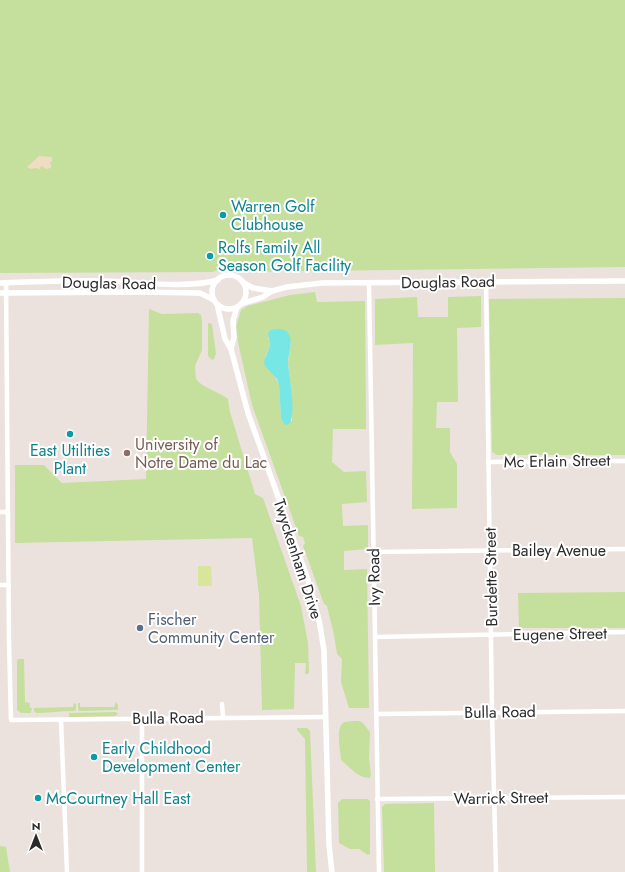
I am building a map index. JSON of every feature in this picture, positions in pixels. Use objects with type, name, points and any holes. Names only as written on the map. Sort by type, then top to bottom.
[{"type":"street","points":[[234,276],[242,283],[246,291],[244,300],[239,306],[226,309],[215,302],[212,289],[222,277],[234,276]]},
{"type":"street","name":"Douglas Road","points":[[3,282],[103,281],[188,284],[218,280]]},
{"type":"street","name":"Douglas Road","points":[[239,306],[263,297],[272,291],[304,284],[486,281],[625,281]]},
{"type":"street","name":"Burdette Street","points":[[486,281],[492,712],[496,872]]},
{"type":"street","points":[[0,585],[9,585],[3,282]]},
{"type":"street","name":"Douglas Road","points":[[242,283],[254,288],[272,291]]},
{"type":"street","name":"Ivy Road","points":[[369,283],[379,872]]},
{"type":"street","name":"Douglas Road","points":[[3,293],[200,293],[215,302]]},
{"type":"street","name":"Twyckenham Drive","points":[[215,302],[225,339],[231,350],[248,413],[308,580],[320,620],[324,650],[329,845],[332,872]]},
{"type":"street","name":"Twyckenham Drive","points":[[231,350],[234,337],[233,321],[239,306]]},
{"type":"street","name":"Mc Erlain Street","points":[[488,462],[625,460]]},
{"type":"street","points":[[0,512],[8,512]]},
{"type":"street","name":"Bailey Avenue","points":[[373,552],[625,549]]},
{"type":"street","name":"Bulla Road","points":[[9,585],[12,720],[325,717]]},
{"type":"street","name":"Eugene Street","points":[[375,638],[625,632]]},
{"type":"street","points":[[222,704],[223,717]]},
{"type":"street","name":"Bulla Road","points":[[376,714],[625,710]]},
{"type":"street","points":[[142,718],[142,872]]},
{"type":"street","points":[[61,720],[67,872]]},
{"type":"street","name":"Warrick Street","points":[[377,799],[625,797]]},
{"type":"green space","points":[[0,0],[625,0],[625,267],[242,272],[228,268],[213,272],[0,273]]},
{"type":"green space","points":[[315,292],[317,302],[365,301],[366,429],[333,429],[332,462],[344,472],[366,471],[367,502],[342,504],[343,526],[368,525],[368,549],[344,551],[344,570],[367,569],[369,708],[349,708],[341,682],[342,659],[337,654],[327,606],[324,604],[303,546],[305,543],[303,537],[299,536],[252,405],[238,342],[236,327],[241,310],[247,306],[290,295]],"holes":[[[268,337],[291,343],[288,363],[292,398],[292,421],[281,418],[279,385],[265,357],[270,346]]]},
{"type":"green space","points":[[481,296],[481,327],[457,328],[458,402],[437,402],[436,428],[450,428],[450,452],[457,464],[457,508],[412,509],[413,343],[375,345],[375,299],[417,297],[418,317],[448,317],[448,297]]},
{"type":"green space","points":[[625,298],[625,455],[497,455],[492,452],[489,299]]},
{"type":"green space","points":[[149,309],[162,314],[198,313],[201,315],[202,350],[195,366],[196,379],[203,385],[228,399],[230,412],[255,494],[263,498],[301,606],[308,643],[309,672],[308,674],[305,674],[306,663],[295,663],[294,709],[262,710],[259,595],[252,538],[15,543],[15,465],[44,465],[62,483],[146,479]]},
{"type":"green space","points":[[208,323],[212,324],[216,354],[212,360],[208,356]]},
{"type":"green space","points":[[198,566],[211,566],[212,586],[198,586]]},
{"type":"green space","points":[[625,592],[625,628],[519,628],[518,593]]},
{"type":"green space","points":[[18,659],[24,659],[25,702],[30,703],[30,708],[32,708],[31,713],[21,713],[17,710]]},
{"type":"green space","points":[[116,702],[118,705],[118,710],[79,711],[78,709],[78,703],[80,703],[80,707],[114,707]]},
{"type":"green space","points":[[74,703],[76,704],[76,710],[74,711],[36,713],[34,711],[34,708],[73,707]]},
{"type":"green space","points":[[116,712],[118,714],[115,716],[69,717],[69,713]]},
{"type":"green space","points":[[345,722],[362,722],[370,732],[370,778],[365,778],[357,774],[341,760],[339,740],[340,728]]},
{"type":"green space","points":[[297,728],[307,728],[310,731],[316,872],[307,872],[305,739]]},
{"type":"green space","points":[[342,799],[367,799],[370,801],[370,854],[368,855],[359,849],[350,849],[339,843],[338,803]]},
{"type":"green space","points":[[434,803],[435,872],[384,872],[382,807],[385,804]]},
{"type":"green space","points":[[0,846],[6,847],[10,872],[0,872]]},
{"type":"sand","points":[[39,156],[52,157],[52,161],[49,163],[51,164],[51,168],[46,169],[41,166],[40,169],[31,169],[27,167]]},
{"type":"water","points":[[277,329],[287,332],[291,340],[288,363],[292,395],[292,412],[289,424],[285,425],[281,418],[279,385],[277,379],[265,366],[264,361],[270,346],[268,333],[271,330]]},
{"type":"place","name":"Warren Golf Clubhouse","points":[[223,215]]},
{"type":"place","name":"Rolfs Family All Season Golf Facility","points":[[210,256]]},
{"type":"place","name":"East Utilities Plant","points":[[70,434]]},
{"type":"place","name":"University of Notre Dame du Lac","points":[[127,453]]},
{"type":"place","name":"Fischer Community Center","points":[[140,628]]},
{"type":"place","name":"Early Childhood Development Center","points":[[94,757]]},
{"type":"place","name":"McCourtney Hall East","points":[[38,798]]}]
